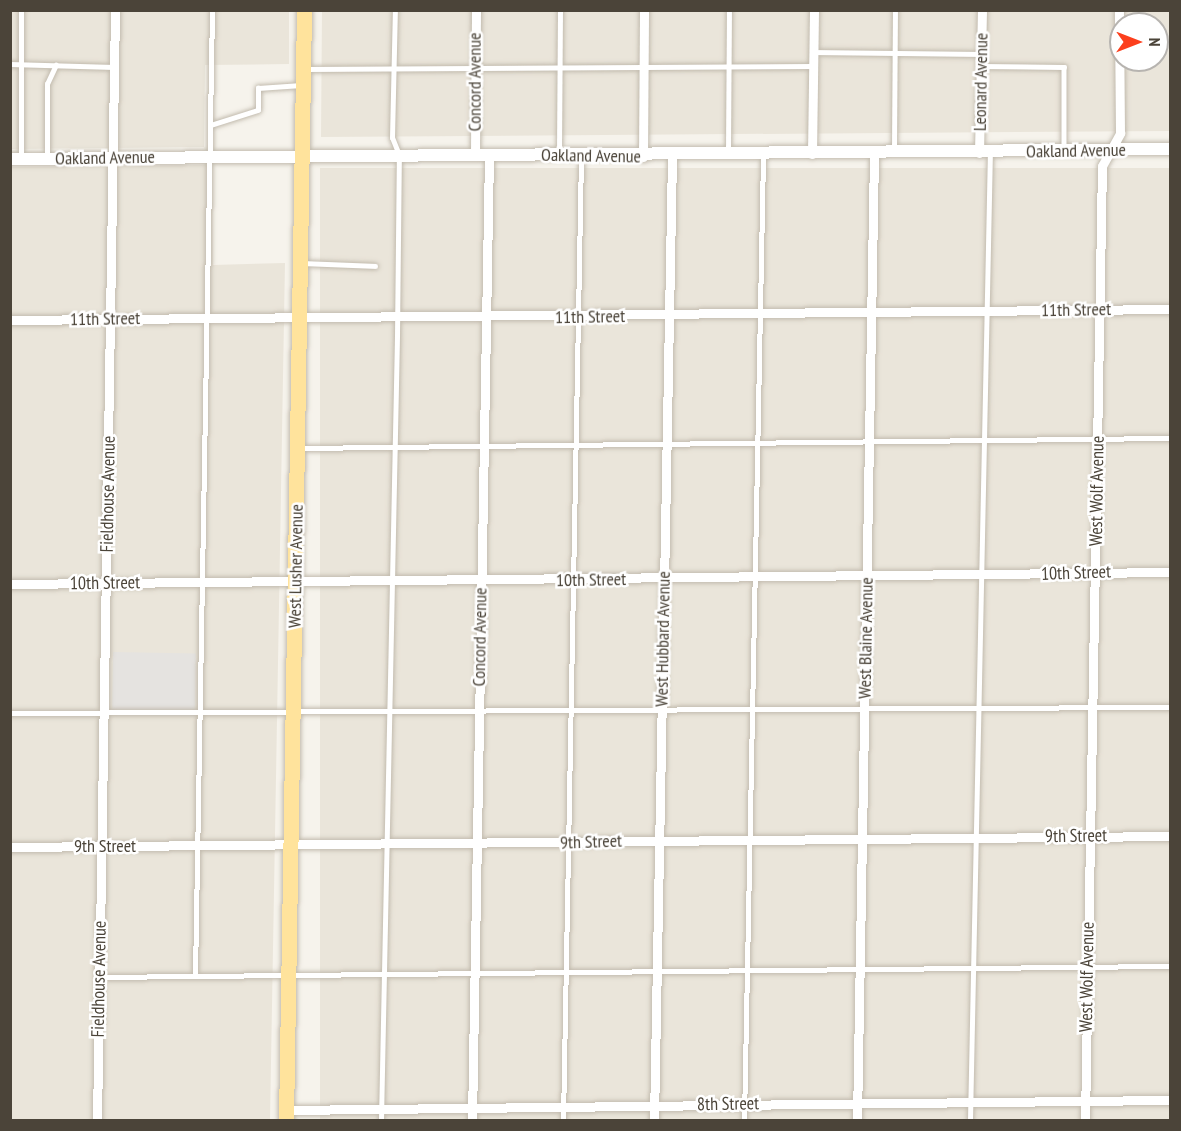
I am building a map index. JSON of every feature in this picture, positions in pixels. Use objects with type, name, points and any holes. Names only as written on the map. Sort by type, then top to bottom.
[{"type":"main road","name":"West Lusher Avenue","points":[[286,1115],[304,10]]},
{"type":"street","name":"Fieldhouse Avenue","points":[[97,1120],[115,10]]},
{"type":"street","name":"Concord Avenue","points":[[475,154],[476,10]]},
{"type":"street","points":[[643,157],[644,10]]},
{"type":"street","points":[[812,154],[814,10]]},
{"type":"street","name":"Leonard Avenue","points":[[982,10],[981,66],[985,153]]},
{"type":"street","name":"West Wolf Avenue","points":[[1085,1120],[1102,166],[1120,133],[1119,10]]},
{"type":"street","name":"Oakland Avenue","points":[[16,159],[475,154],[643,157],[812,154],[874,156],[1170,149]]},
{"type":"street","name":"Concord Avenue","points":[[471,1120],[489,154]]},
{"type":"street","name":"West Blaine Avenue","points":[[856,1120],[874,156]]},
{"type":"street","name":"West Hubbard Avenue","points":[[654,1120],[672,157]]},
{"type":"street","name":"11th Street","points":[[10,321],[111,317],[300,321],[1170,309]]},
{"type":"street","name":"10th Street","points":[[10,584],[481,582],[867,574],[982,576],[1170,572]]},
{"type":"street","name":"9th Street","points":[[10,847],[386,846],[660,840],[1170,836]]},
{"type":"street","name":"8th Street","points":[[286,1115],[381,1109],[1170,1100]]},
{"type":"lane","points":[[16,159],[21,64],[21,10]]},
{"type":"lane","points":[[195,975],[195,846],[208,319],[212,10]]},
{"type":"lane","points":[[381,1120],[396,447],[399,155],[392,138],[395,10]]},
{"type":"lane","points":[[559,156],[560,10]]},
{"type":"lane","points":[[729,10],[729,156]]},
{"type":"lane","points":[[894,155],[895,10]]},
{"type":"lane","points":[[813,52],[981,54]]},
{"type":"lane","points":[[10,64],[114,67]]},
{"type":"lane","points":[[47,159],[47,84],[56,65]]},
{"type":"lane","points":[[304,69],[813,66]]},
{"type":"lane","points":[[981,66],[1064,67],[1064,151]]},
{"type":"lane","points":[[211,124],[258,110],[258,88],[303,85]]},
{"type":"lane","points":[[970,1120],[979,838],[986,311],[985,153]]},
{"type":"lane","points":[[744,1120],[752,839],[752,710],[763,155]]},
{"type":"lane","points":[[562,1120],[582,156]]},
{"type":"lane","points":[[301,263],[375,266]]},
{"type":"lane","points":[[298,448],[575,447],[758,442],[1098,441],[1170,438]]},
{"type":"lane","points":[[10,713],[389,713],[1170,707]]},
{"type":"lane","points":[[99,977],[748,969],[975,970],[1170,966]]},
{"type":"shaded area","points":[[10,11],[289,11],[289,64],[205,65],[204,147],[11,149]]},
{"type":"shaded area","points":[[322,11],[1170,11],[1170,131],[321,137]]},
{"type":"shaded area","points":[[212,165],[213,265],[285,263],[270,1120],[11,1120],[10,167]]},
{"type":"shaded area","points":[[320,168],[1170,168],[1170,1120],[320,1120]]},
{"type":"shaded area","points":[[113,652],[196,653],[195,716],[112,715]]}]
